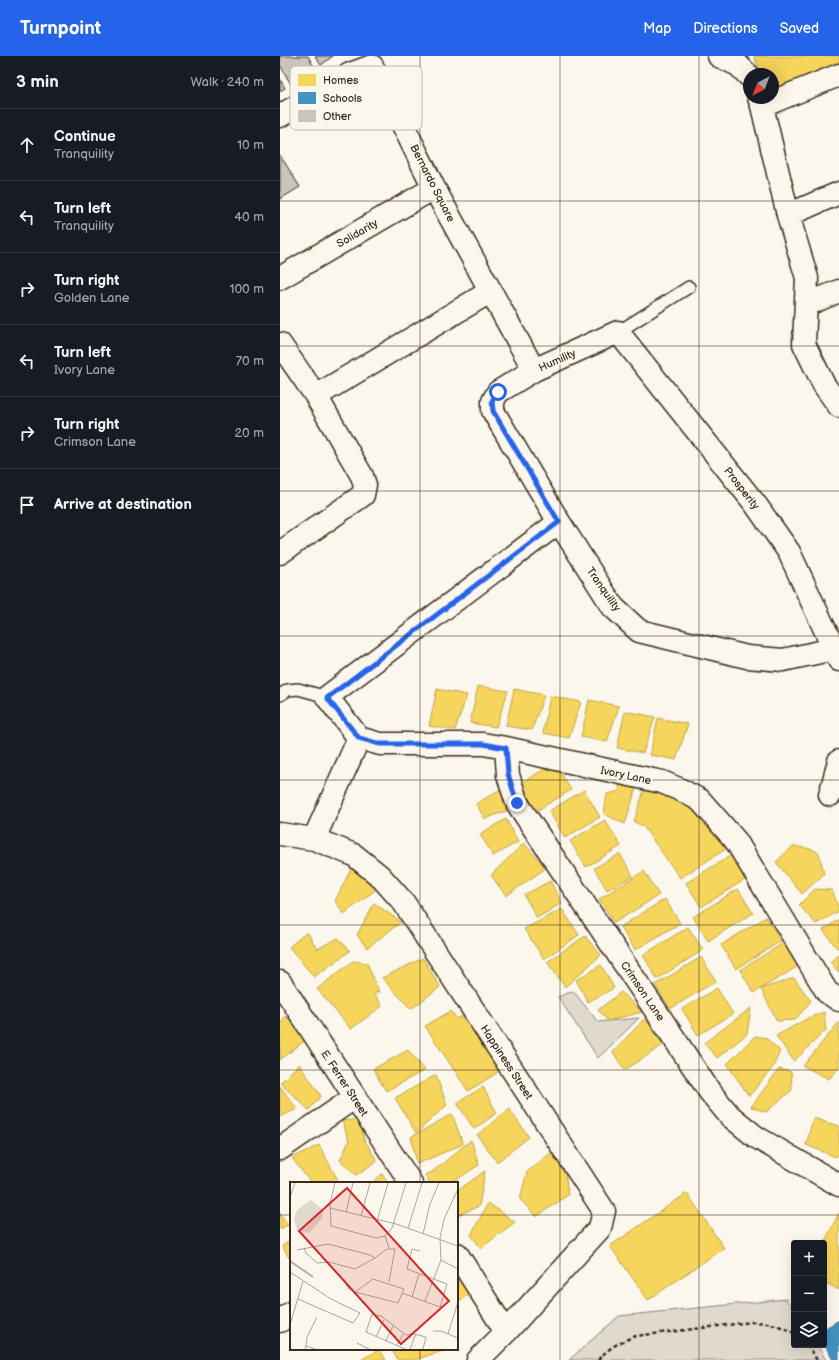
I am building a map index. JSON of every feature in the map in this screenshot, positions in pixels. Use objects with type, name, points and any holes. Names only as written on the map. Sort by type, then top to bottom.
[{"type":"street","points":[[719,56],[738,65],[743,70]]},
{"type":"street","name":"Bernardo Square","points":[[366,66],[376,61]]},
{"type":"street","points":[[779,96],[839,75]]},
{"type":"street","points":[[761,104],[788,215],[807,278],[804,344],[824,385],[839,406]]},
{"type":"street","name":"Bernardo Square","points":[[280,116],[290,110]]},
{"type":"street","name":"Bernardo Square","points":[[405,130],[434,188],[534,370]]},
{"type":"street","name":"Solidarity","points":[[280,278],[434,188]]},
{"type":"street","points":[[788,215],[839,193]]},
{"type":"street","points":[[316,396],[491,291]]},
{"type":"street","points":[[806,305],[839,291]]},
{"type":"street","name":"Humility","points":[[498,392],[534,370],[618,332]]},
{"type":"street","name":"Prosperity","points":[[618,332],[756,505],[789,552],[837,654]]},
{"type":"street","points":[[280,553],[363,495],[365,486],[362,476],[316,396],[285,357]]},
{"type":"street","name":"Tranquility","points":[[498,392],[492,401],[493,411],[559,522],[613,607],[638,631],[747,656],[783,660],[837,654]]},
{"type":"street","points":[[314,839],[359,738],[327,698],[559,522]]},
{"type":"street","name":"Ivory Lane","points":[[359,738],[380,744],[483,744],[662,782],[682,790],[700,800],[736,841],[828,992],[839,1000]]},
{"type":"street","name":"Crimson Lane","points":[[506,748],[508,774],[517,803],[710,1092],[730,1116],[756,1137],[839,1185]]},
{"type":"street","points":[[830,795],[839,761]]},
{"type":"street","name":"Happiness Street","points":[[280,834],[314,839],[354,854],[380,876],[404,903],[604,1211],[600,1228],[506,1332],[478,1360]]},
{"type":"street","name":"E. Ferrer Street","points":[[280,982],[354,1098],[410,1182]]},
{"type":"street","points":[[280,1149],[354,1098]]},
{"type":"street","points":[[458,1256],[506,1332]]},
{"type":"street","points":[[280,1321],[290,1314]]},
{"type":"lane","points":[[618,332],[689,287]]},
{"type":"lane","points":[[280,695],[288,690],[298,689],[327,698]]},
{"type":"path","points":[[598,1360],[616,1344],[636,1336],[752,1322],[767,1322],[781,1326],[791,1331]]},
{"type":"path","points":[[809,1348],[817,1360]]},
{"type":"shaded area","points":[[573,991],[598,1022],[639,1018],[598,1058],[558,997]]},
{"type":"shaded area","points":[[786,1299],[791,1306],[791,1348],[819,1348],[826,1360],[569,1360],[619,1316]]},
{"type":"building: Homes","points":[[754,56],[839,56],[839,64],[779,89],[779,68],[759,68]]},
{"type":"building: Homes","points":[[478,686],[508,691],[496,727],[470,723]]},
{"type":"building: Homes","points":[[437,689],[467,695],[455,730],[429,726]]},
{"type":"building: Homes","points":[[514,689],[544,695],[532,730],[506,726]]},
{"type":"building: Homes","points":[[550,696],[581,702],[569,738],[543,733]]},
{"type":"building: Homes","points":[[589,700],[619,706],[607,742],[581,737]]},
{"type":"building: Homes","points":[[625,711],[655,717],[643,753],[617,748]]},
{"type":"building: Homes","points":[[658,718],[688,724],[676,760],[650,755]]},
{"type":"building: Homes","points":[[555,763],[571,790],[536,811],[519,784]]},
{"type":"building: Homes","points":[[619,784],[637,785],[625,824],[604,814],[607,794],[620,791]]},
{"type":"building: Homes","points":[[499,790],[511,809],[485,819],[476,804]]},
{"type":"building: Homes","points":[[584,790],[600,817],[565,838],[549,811]]},
{"type":"building: Homes","points":[[644,790],[685,800],[704,816],[726,849],[680,878],[643,826],[634,822]]},
{"type":"building: Homes","points":[[506,819],[518,842],[493,856],[480,834]]},
{"type":"building: Homes","points":[[605,820],[621,846],[586,867],[570,841]]},
{"type":"building: Homes","points":[[524,843],[546,868],[506,896],[491,875]]},
{"type":"building: Homes","points":[[793,846],[812,849],[819,853],[824,874],[802,894],[776,862]]},
{"type":"building: Homes","points":[[620,854],[633,876],[607,890],[594,868]]},
{"type":"building: Homes","points":[[731,855],[746,879],[701,907],[686,883]]},
{"type":"building: Homes","points":[[351,869],[378,888],[344,914],[335,901]]},
{"type":"building: Homes","points":[[644,871],[659,895],[614,923],[599,899]]},
{"type":"building: Homes","points":[[550,881],[562,903],[537,918],[524,895]]},
{"type":"building: Homes","points":[[738,889],[753,913],[708,941],[693,917]]},
{"type":"building: Homes","points":[[815,889],[832,890],[839,909],[839,911],[816,924],[799,905]]},
{"type":"building: Homes","points":[[665,899],[680,923],[635,950],[620,927]]},
{"type":"building: Homes","points":[[374,903],[401,922],[367,948],[357,935]]},
{"type":"building: Homes","points":[[562,909],[579,935],[544,959],[524,929]]},
{"type":"building: Homes","points":[[766,917],[781,941],[736,969],[721,945]]},
{"type":"building: Homes","points":[[839,919],[839,947],[837,948],[823,930]]},
{"type":"building: Homes","points":[[688,927],[703,950],[657,979],[643,955]]},
{"type":"building: Homes","points":[[307,932],[317,949],[338,938],[350,951],[314,977],[289,947]]},
{"type":"building: Homes","points":[[585,936],[601,955],[565,987],[547,962]]},
{"type":"building: Homes","points":[[785,942],[800,965],[754,993],[740,970]]},
{"type":"building: Homes","points":[[839,955],[839,972],[830,962]]},
{"type":"building: Homes","points":[[701,957],[716,981],[670,1009],[655,985]]},
{"type":"building: Homes","points":[[423,958],[440,987],[411,1009],[382,978]]},
{"type":"building: Homes","points":[[353,961],[367,963],[379,992],[374,993],[382,1006],[351,1029],[317,989]]},
{"type":"building: Homes","points":[[601,965],[614,988],[588,1002],[576,980]]},
{"type":"building: Homes","points":[[794,978],[811,1001],[795,1020],[777,1021],[761,989]]},
{"type":"building: Homes","points":[[717,988],[733,1014],[698,1035],[682,1009]]},
{"type":"building: Homes","points":[[621,992],[642,1012],[608,1021],[598,1010]]},
{"type":"building: Homes","points":[[751,1008],[747,1034],[717,1058],[704,1043]]},
{"type":"building: Homes","points":[[451,1011],[457,1019],[466,1014],[500,1071],[468,1091],[425,1026]]},
{"type":"building: Homes","points":[[824,1012],[826,1030],[794,1061],[776,1036],[808,1018]]},
{"type":"building: Homes","points":[[285,1016],[312,1035],[280,1060],[280,1025]]},
{"type":"building: Homes","points":[[645,1018],[663,1045],[625,1070],[613,1052]]},
{"type":"building: Homes","points":[[839,1022],[839,1068],[829,1079],[803,1066]]},
{"type":"building: Homes","points":[[755,1036],[766,1038],[780,1051],[773,1067],[749,1096],[727,1064]]},
{"type":"building: Homes","points":[[408,1050],[425,1070],[386,1091],[373,1069]]},
{"type":"building: Homes","points":[[299,1064],[321,1096],[309,1110],[280,1083]]},
{"type":"building: Homes","points":[[779,1069],[791,1072],[792,1090],[766,1112],[751,1107]]},
{"type":"building: Homes","points":[[436,1075],[447,1105],[416,1133],[395,1098]]},
{"type":"building: Homes","points":[[280,1086],[297,1109],[280,1117]]},
{"type":"building: Homes","points":[[483,1087],[497,1113],[474,1129],[457,1103]]},
{"type":"building: Homes","points":[[509,1109],[529,1137],[497,1162],[477,1135]]},
{"type":"building: Homes","points":[[452,1114],[463,1144],[417,1164],[411,1137]]},
{"type":"building: Homes","points":[[813,1118],[839,1126],[839,1153],[836,1157],[806,1145]]},
{"type":"building: Homes","points":[[360,1119],[364,1139],[377,1161],[356,1175],[340,1160],[349,1141],[342,1121]]},
{"type":"building: Homes","points":[[471,1140],[479,1165],[453,1182],[429,1182],[425,1175],[432,1172]]},
{"type":"building: Homes","points":[[319,1145],[339,1182],[310,1182],[292,1158]]},
{"type":"building: Homes","points":[[551,1153],[565,1170],[568,1195],[536,1217],[520,1199],[527,1172]]},
{"type":"building: Homes","points":[[485,1171],[479,1206],[459,1215],[458,1190]]},
{"type":"building: Homes","points":[[382,1174],[387,1182],[373,1182]]},
{"type":"building: Homes","points":[[687,1193],[724,1248],[648,1300],[610,1246]]},
{"type":"building: Homes","points":[[488,1203],[515,1222],[481,1248],[471,1235]]},
{"type":"building: Homes","points":[[280,1213],[288,1225],[280,1229]]},
{"type":"building: Homes","points":[[839,1213],[839,1290],[827,1284],[827,1240],[826,1240]]},
{"type":"building: Homes","points":[[290,1241],[290,1259],[282,1246]]},
{"type":"building: Homes","points":[[458,1276],[470,1294],[458,1301]]},
{"type":"building: Homes","points":[[379,1350],[386,1360],[362,1359]]},
{"type":"building: Homes","points":[[392,1350],[446,1350],[414,1360],[398,1360]]},
{"type":"building: Schools","points":[[839,1320],[839,1360],[833,1360],[826,1348],[827,1327]]},
{"type":"building: Other","points":[[280,56],[308,56],[314,66],[290,66],[290,83],[280,65]]},
{"type":"building: Other","points":[[315,56],[333,56],[321,65]]},
{"type":"building: Other","points":[[280,79],[285,88],[280,91]]},
{"type":"building: Other","points":[[280,155],[300,187],[280,199]]},
{"type":"route","points":[[498,392],[492,401],[493,411],[559,522],[327,698],[359,738],[380,744],[483,744],[506,748],[508,774],[517,803]]}]
